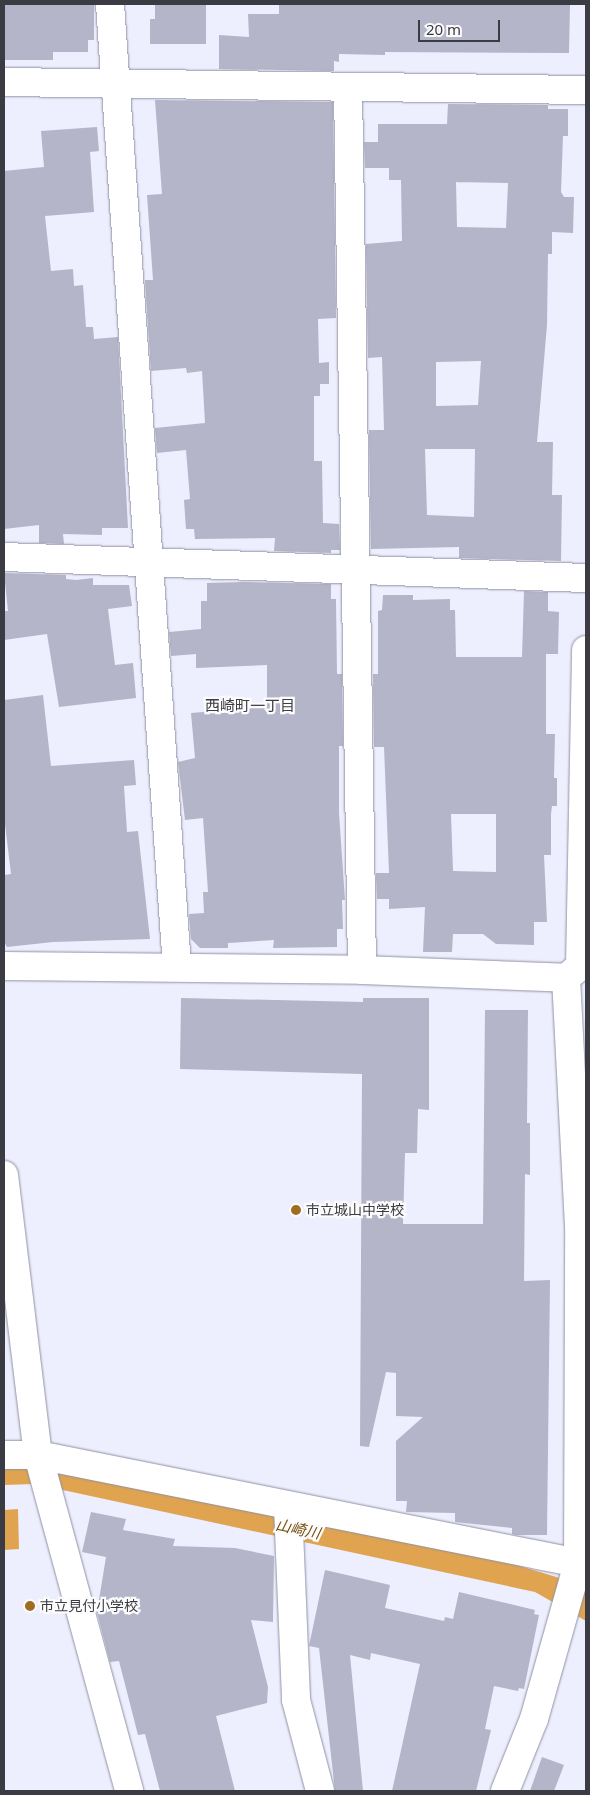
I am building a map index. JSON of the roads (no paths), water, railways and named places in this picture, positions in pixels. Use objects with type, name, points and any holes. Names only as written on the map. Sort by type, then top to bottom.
[{"type":"street","points":[[110,4],[177,966]]},
{"type":"street","points":[[4,82],[586,90]]},
{"type":"street","points":[[348,88],[362,970]]},
{"type":"street","points":[[4,557],[586,578]]},
{"type":"street","points":[[505,1791],[534,1719],[581,1566],[582,1226],[577,968],[586,650]]},
{"type":"street","points":[[4,966],[177,966],[362,970],[577,968]]},
{"type":"street","points":[[4,1175],[39,1456],[130,1791]]},
{"type":"street","points":[[4,1455],[39,1456],[581,1566]]},
{"type":"street","points":[[288,1508],[296,1700],[320,1791]]},
{"type":"water","name":"山崎川","points":[[27,1463],[510,1563],[586,1586],[586,1621],[535,1592],[35,1484],[4,1485],[4,1464]]},
{"type":"water","points":[[18,1509],[19,1549],[4,1550],[4,1510]]},
{"type":"place","name":"市立城山中学校","points":[[296,1210]]},
{"type":"place","name":"市立見付小学校","points":[[30,1606]]},
{"type":"district","name":"西崎町一丁目","points":[[250,706]]}]
